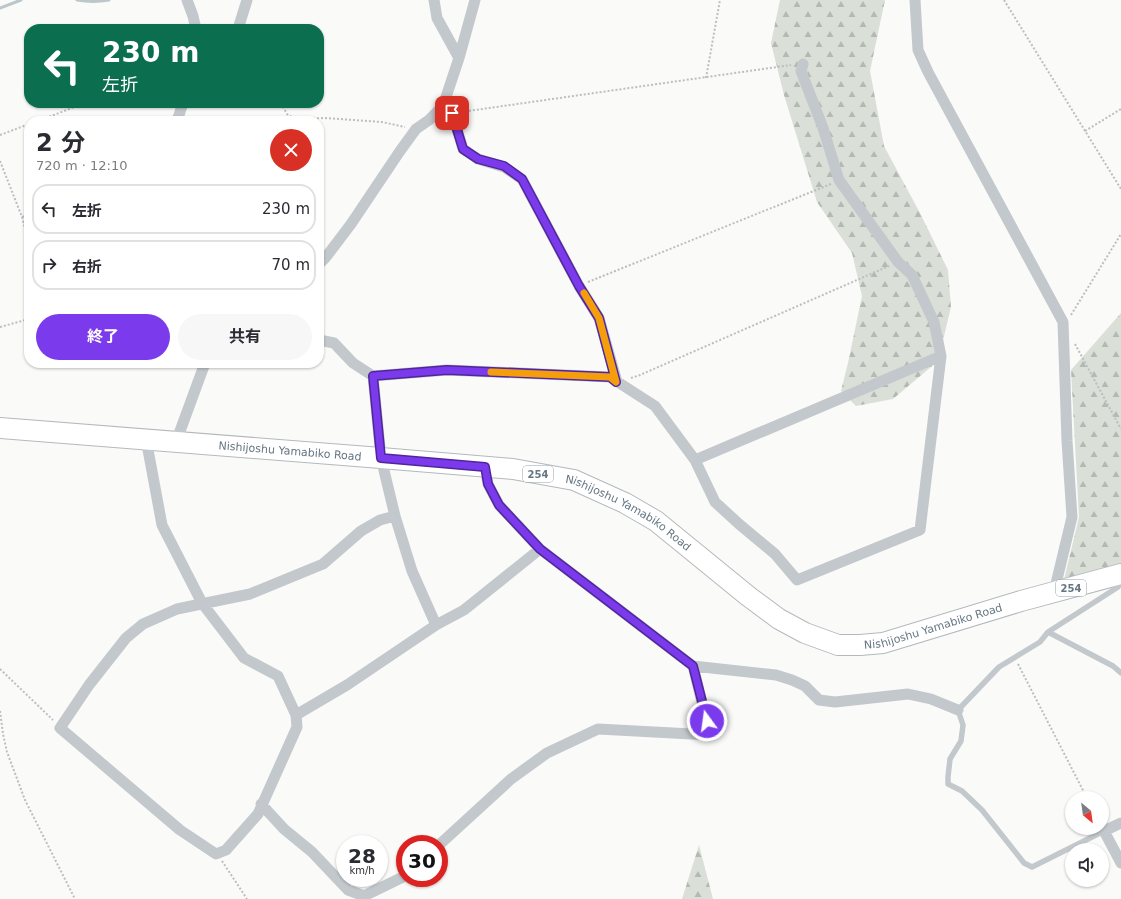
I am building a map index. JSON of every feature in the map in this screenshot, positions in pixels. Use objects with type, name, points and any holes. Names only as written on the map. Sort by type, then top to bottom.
[{"type":"highway","name":"Nishijoshu Yamabiko Road","points":[[0,428],[513,469],[574,480],[625,503],[656,521],[748,596],[779,619],[805,632],[838,645],[860,646],[883,643],[1054,592],[1121,574]]},
{"type":"street","points":[[187,0],[195,24]]},
{"type":"street","points":[[240,24],[247,0]]},
{"type":"street","points":[[434,0],[437,18],[459,58]]},
{"type":"street","points":[[475,0],[459,58],[448,110],[463,149],[478,159],[504,166],[522,179],[579,286],[599,318],[616,382]]},
{"type":"street","points":[[914,0],[918,50],[928,72],[1064,323],[1067,441],[1072,517],[1054,592]]},
{"type":"street","points":[[324,341],[334,343],[353,363],[373,376],[447,370],[610,377],[655,406],[695,460],[714,502],[775,554],[797,580],[920,530],[941,356],[934,322],[912,275],[898,262],[839,180],[823,128],[801,71],[803,64]]},
{"type":"street","points":[[324,259],[351,224],[416,129],[448,110]]},
{"type":"street","points":[[695,460],[941,356]]},
{"type":"street","points":[[176,442],[202,368]]},
{"type":"street","points":[[373,376],[381,458],[395,516],[412,571],[436,626]]},
{"type":"street","points":[[146,439],[162,525],[202,604],[244,658],[278,676],[296,715],[297,727],[258,814],[226,850],[216,854],[180,830],[60,728],[89,685],[126,638],[143,624],[177,609],[202,604],[250,594],[323,564],[361,531],[380,520],[395,516]]},
{"type":"street","points":[[485,467],[488,484],[499,505],[540,549],[693,666],[776,676],[792,680],[805,686],[819,700],[835,702],[908,694],[931,699],[958,710]]},
{"type":"street","points":[[296,715],[347,686],[436,626],[464,610],[540,549]]},
{"type":"street","points":[[448,836],[511,779],[547,753],[598,729],[710,735],[693,666]]},
{"type":"street","points":[[262,804],[284,829],[312,852],[348,890],[364,896],[396,880]]},
{"type":"street","points":[[1109,829],[1121,823]]},
{"type":"street","points":[[1106,835],[1121,863]]},
{"type":"lane","points":[[1096,835],[1032,867],[1024,863],[982,810],[962,791],[948,784],[948,776],[950,759],[961,742],[963,725],[958,710],[999,667],[1040,642],[1048,632],[1118,587],[1121,580]]},
{"type":"lane","points":[[1048,632],[1113,666],[1121,673]]},
{"type":"path","points":[[706,78],[720,0]]},
{"type":"path","points":[[1004,0],[1121,189]]},
{"type":"path","points":[[448,110],[706,78],[803,64]]},
{"type":"path","points":[[51,116],[72,108]]},
{"type":"path","points":[[284,108],[287,114],[290,116]]},
{"type":"path","points":[[1085,131],[1121,109]]},
{"type":"path","points":[[324,118],[382,122],[416,129]]},
{"type":"path","points":[[0,136],[24,126]]},
{"type":"path","points":[[0,161],[24,225]]},
{"type":"path","points":[[579,286],[839,180]]},
{"type":"path","points":[[1121,234],[1064,323],[1121,429]]},
{"type":"path","points":[[616,382],[647,372],[898,262]]},
{"type":"path","points":[[0,327],[24,320]]},
{"type":"path","points":[[1014,658],[1083,791]]},
{"type":"path","points":[[0,669],[40,706],[60,728]]},
{"type":"path","points":[[0,711],[7,752],[25,800],[75,899]]},
{"type":"path","points":[[216,854],[247,899]]},
{"type":"green space","points":[[780,0],[885,0],[870,71],[884,146],[920,213],[948,270],[951,307],[938,361],[893,399],[856,406],[841,391],[862,296],[852,253],[817,202],[784,95],[771,43]]},
{"type":"green space","points":[[1121,313],[1121,568],[1063,584],[1079,517],[1071,370]]},
{"type":"green space","points":[[699,845],[713,899],[682,899]]},
{"type":"waterway","points":[[0,8],[21,0]]},
{"type":"waterway","points":[[77,0],[93,2],[109,0]]},
{"type":"slow traffic","points":[[491,372],[610,377],[616,382],[599,318],[584,293]]},
{"type":"route","points":[[452,113],[463,149],[478,159],[504,166],[522,179],[579,286],[599,318],[616,382],[610,377],[447,370],[373,376],[381,458],[485,467],[488,484],[499,505],[540,549],[693,666],[707,721]]}]
